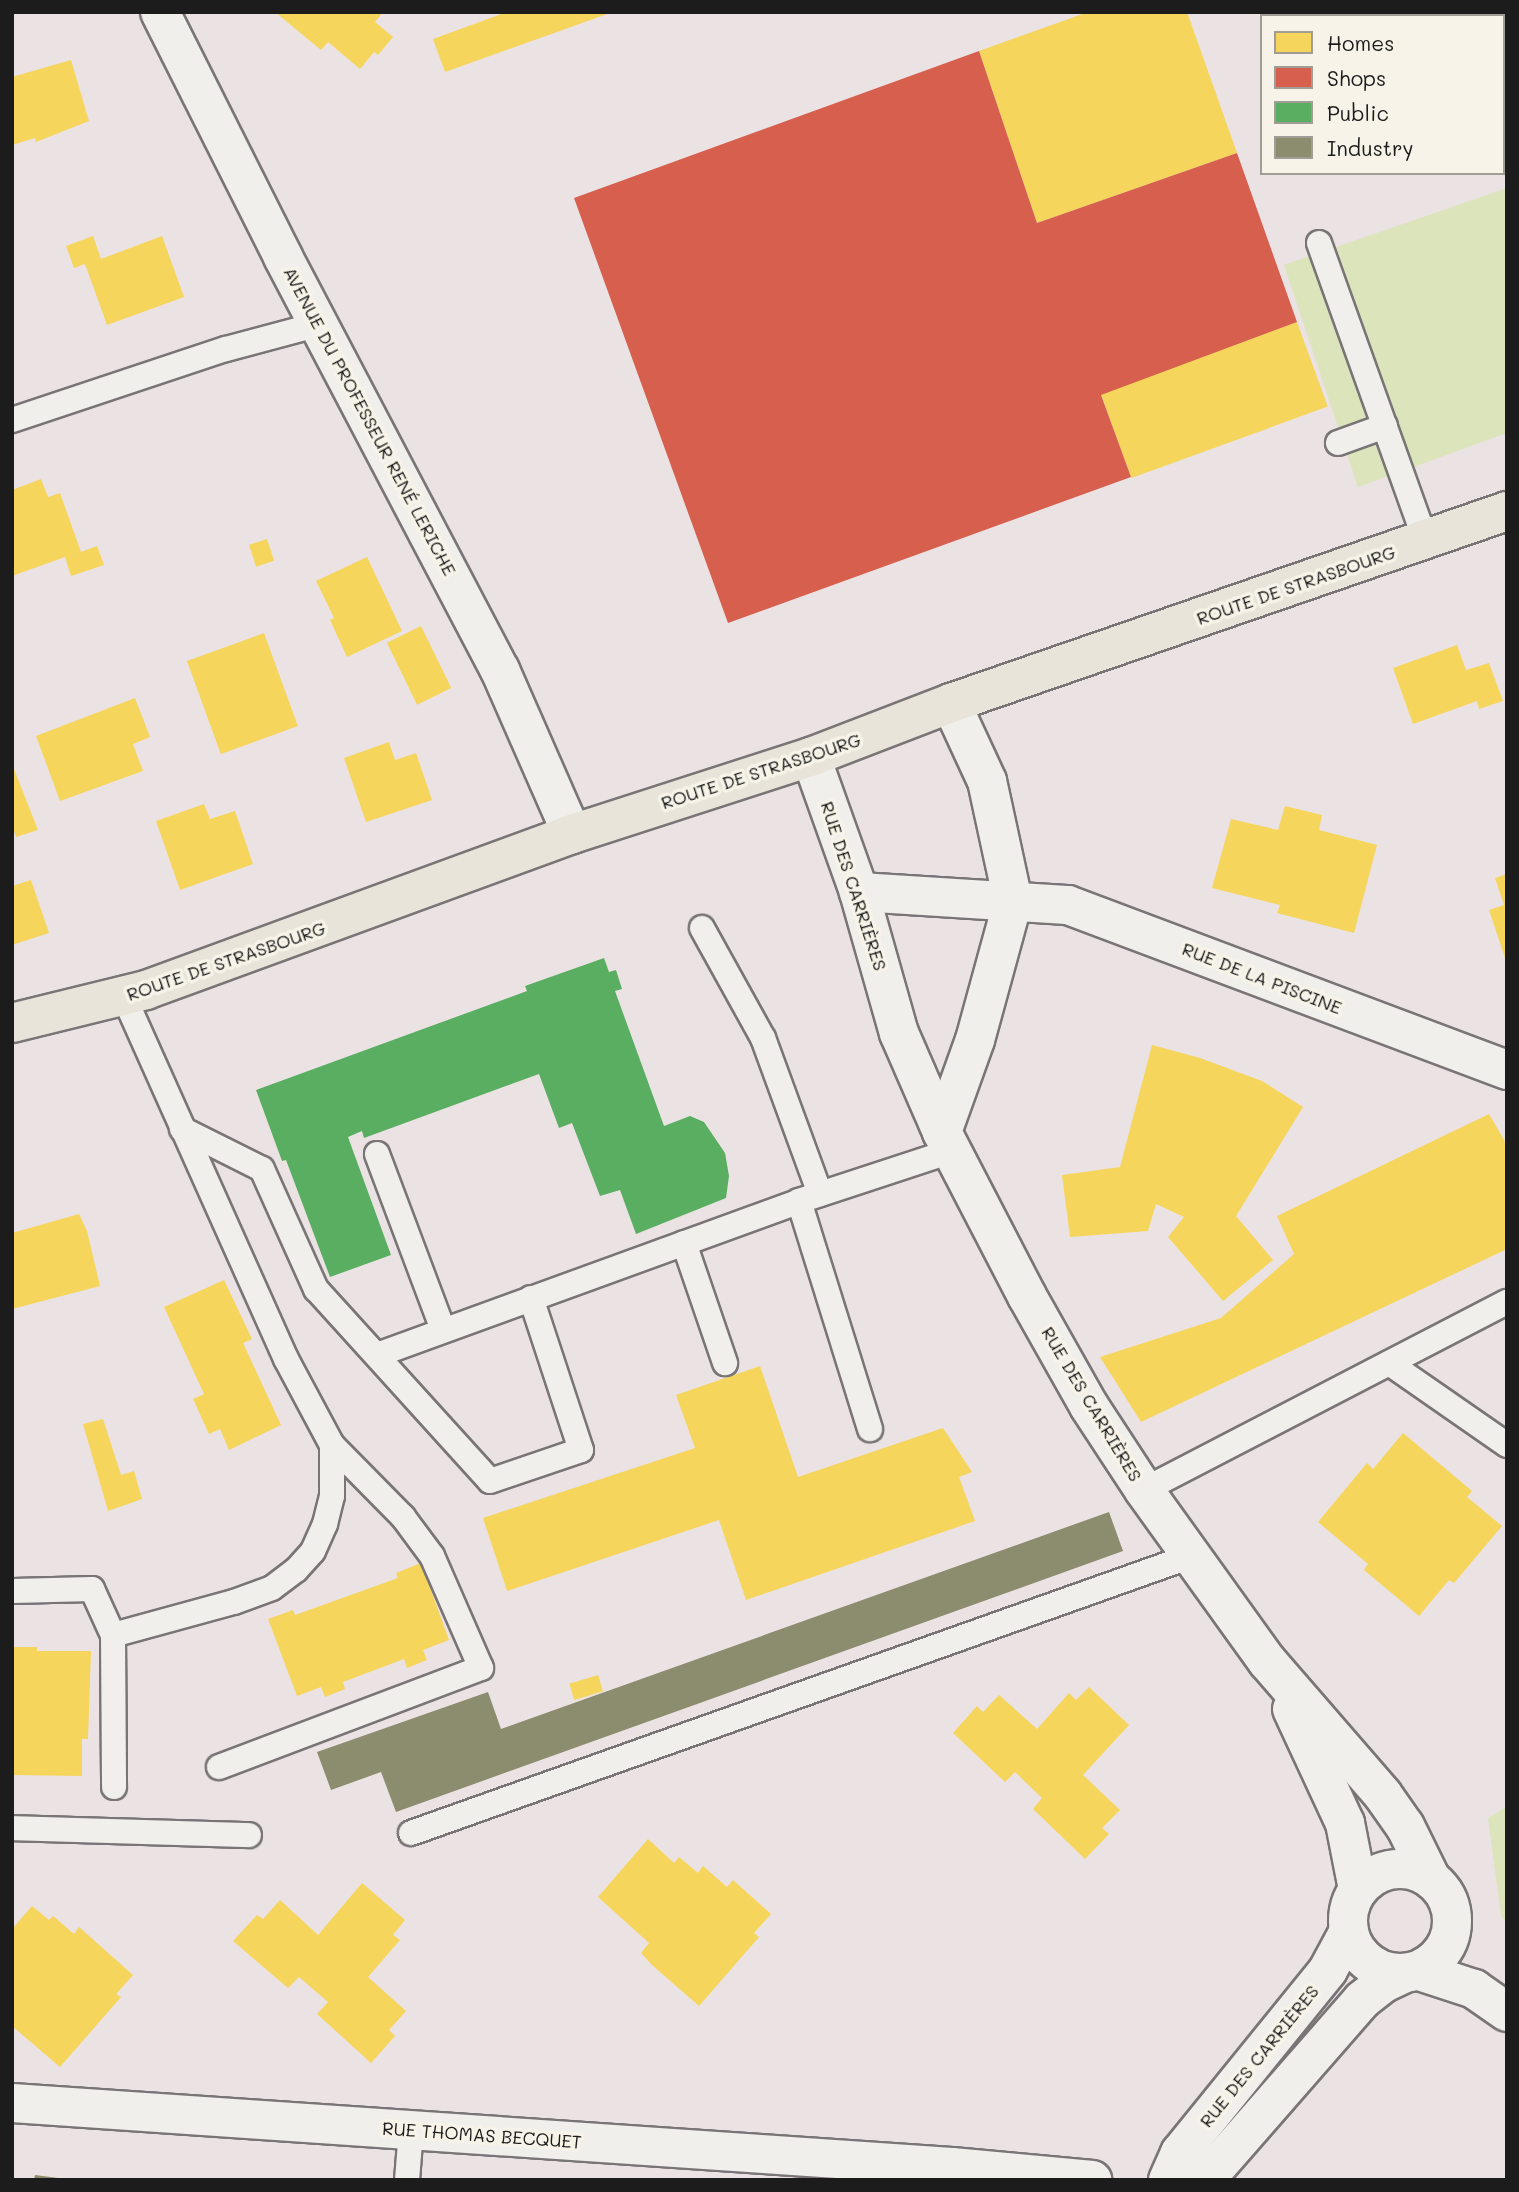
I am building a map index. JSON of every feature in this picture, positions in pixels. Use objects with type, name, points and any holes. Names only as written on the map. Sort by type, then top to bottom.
[{"type":"main road","name":"ROUTE DE STRASBOURG","points":[[12,1023],[124,997],[351,917],[572,834],[811,757],[951,703],[1507,511]]},
{"type":"street","name":"AVENUE DU PROFESSEUR RENÉ LERICHE","points":[[160,12],[500,670],[572,834]]},
{"type":"street","points":[[946,1142],[1013,901],[987,781],[951,703]]},
{"type":"street","name":"RUE DES CARRIÈRES","points":[[811,757],[859,892],[899,1033],[946,1142],[1083,1395],[1144,1490],[1267,1661],[1371,1779],[1405,1826],[1432,1879]]},
{"type":"street","name":"RUE DE LA PISCINE","points":[[859,892],[1068,905],[1507,1070]]},
{"type":"street","name":"RUE DES CARRIÈRES","points":[[1267,1661],[1335,1797],[1351,1845],[1358,1889]]},
{"type":"street","points":[[1205,2180],[1362,2000],[1411,1972],[1444,1951],[1451,1936],[1450,1905],[1443,1890],[1432,1879],[1417,1872],[1385,1870],[1358,1889],[1351,1901],[1349,1931],[1362,1958],[1381,1969],[1411,1972],[1474,1989],[1507,2012]]},
{"type":"street","name":"RUE DES CARRIÈRES","points":[[1168,2180],[1180,2153],[1328,1970],[1349,1931]]},
{"type":"street","points":[[1451,1936],[1464,1957],[1507,2000]]},
{"type":"street","name":"RUE THOMAS BECQUET","points":[[12,2103],[952,2167],[1092,2180]]},
{"type":"street","name":"RUE THOMAS BECQUET","points":[[952,2167],[1002,2180]]},
{"type":"lane","points":[[1320,243],[1425,539]]},
{"type":"lane","points":[[12,420],[226,349],[319,324]]},
{"type":"lane","points":[[1338,443],[1385,426]]},
{"type":"lane","points":[[702,928],[763,1038],[810,1197],[870,1429]]},
{"type":"lane","points":[[124,997],[286,1359],[332,1445],[403,1517],[432,1556],[481,1668],[219,1766]]},
{"type":"lane","points":[[182,1129],[262,1169],[316,1289],[490,1481],[582,1450],[531,1298]]},
{"type":"lane","points":[[377,1355],[810,1197],[946,1142]]},
{"type":"lane","points":[[377,1154],[443,1330]]},
{"type":"lane","points":[[684,1243],[725,1363]]},
{"type":"lane","points":[[1144,1490],[1507,1302]]},
{"type":"lane","points":[[1389,1363],[1507,1446]]},
{"type":"lane","points":[[113,1635],[234,1602],[272,1588],[296,1570],[313,1551],[326,1524],[334,1476],[332,1445]]},
{"type":"lane","points":[[411,1833],[1191,1556]]},
{"type":"lane","points":[[13,1591],[92,1590],[113,1635],[116,1656],[114,1787]]},
{"type":"lane","points":[[12,1828],[249,1835]]},
{"type":"lane","points":[[407,2180],[411,2130]]},
{"type":"green space","points":[[1507,188],[1507,433],[1358,487],[1284,265]]},
{"type":"green space","points":[[1507,1806],[1507,1923],[1501,1916],[1488,1818]]},
{"type":"building: Homes","points":[[275,12],[383,12],[375,22],[393,37],[378,55],[374,52],[360,69],[328,42],[321,50]]},
{"type":"building: Homes","points":[[507,12],[610,13],[445,72],[433,39]]},
{"type":"building: Homes","points":[[1088,12],[1187,12],[1237,153],[1037,223],[979,51]]},
{"type":"building: Homes","points":[[71,60],[89,121],[36,142],[35,138],[12,145],[12,77]]},
{"type":"building: Homes","points":[[93,236],[101,259],[162,236],[184,297],[107,325],[85,264],[74,268],[66,246]]},
{"type":"building: Homes","points":[[1297,322],[1328,407],[1131,478],[1101,393]]},
{"type":"building: Homes","points":[[41,479],[48,497],[60,493],[81,552],[97,546],[104,565],[71,576],[65,557],[12,576],[12,490]]},
{"type":"building: Homes","points":[[267,539],[274,561],[256,567],[249,545]]},
{"type":"building: Homes","points":[[367,557],[402,631],[347,657],[330,620],[334,618],[316,581]]},
{"type":"building: Homes","points":[[421,626],[451,688],[417,705],[387,643]]},
{"type":"building: Homes","points":[[264,633],[298,726],[221,754],[187,661]]},
{"type":"building: Homes","points":[[1457,645],[1466,670],[1489,663],[1503,701],[1479,709],[1477,701],[1413,724],[1393,668]]},
{"type":"building: Homes","points":[[135,698],[150,737],[133,744],[143,771],[60,801],[36,736]]},
{"type":"building: Homes","points":[[389,742],[395,760],[416,753],[432,800],[366,822],[344,758]]},
{"type":"building: Homes","points":[[12,764],[38,830],[16,837],[12,825]]},
{"type":"building: Homes","points":[[204,804],[210,819],[235,811],[253,864],[180,890],[156,821]]},
{"type":"building: Homes","points":[[1285,806],[1322,815],[1319,830],[1377,845],[1354,933],[1277,913],[1280,905],[1212,888],[1231,819],[1278,830]]},
{"type":"building: Homes","points":[[1507,874],[1506,961],[1489,910],[1504,905],[1495,878]]},
{"type":"building: Homes","points":[[31,880],[49,933],[12,945],[12,886]]},
{"type":"building: Homes","points":[[1152,1045],[1200,1058],[1262,1081],[1303,1107],[1236,1216],[1273,1260],[1223,1301],[1168,1237],[1184,1217],[1156,1204],[1148,1231],[1070,1237],[1062,1175],[1120,1167]]},
{"type":"building: Homes","points":[[1489,1114],[1507,1145],[1507,1249],[1141,1422],[1100,1357],[1221,1318],[1294,1254],[1277,1216]]},
{"type":"building: Homes","points":[[79,1214],[87,1231],[100,1286],[12,1309],[12,1233]]},
{"type":"building: Homes","points":[[224,1280],[252,1339],[243,1343],[281,1425],[229,1450],[220,1429],[209,1434],[193,1399],[204,1394],[164,1307]]},
{"type":"building: Homes","points":[[760,1366],[798,1477],[943,1428],[972,1472],[959,1477],[975,1521],[746,1600],[719,1520],[507,1591],[483,1518],[695,1448],[676,1395]]},
{"type":"building: Homes","points":[[103,1419],[121,1475],[134,1471],[142,1499],[108,1511],[83,1424]]},
{"type":"building: Homes","points":[[1403,1433],[1472,1491],[1467,1497],[1502,1526],[1454,1583],[1449,1580],[1419,1616],[1364,1570],[1368,1564],[1318,1522],[1367,1463],[1373,1469]]},
{"type":"building: Homes","points":[[421,1563],[449,1640],[423,1650],[427,1660],[407,1668],[404,1659],[343,1682],[345,1689],[325,1697],[321,1687],[297,1696],[268,1619],[293,1610],[295,1615],[398,1578],[396,1573]]},
{"type":"building: Homes","points":[[12,1647],[37,1647],[37,1651],[91,1651],[88,1739],[82,1739],[82,1776],[12,1775]]},
{"type":"building: Homes","points":[[598,1675],[603,1691],[574,1700],[569,1684]]},
{"type":"building: Homes","points":[[1089,1687],[1129,1725],[1083,1775],[1120,1810],[1102,1828],[1109,1834],[1085,1859],[1033,1809],[1042,1798],[1015,1772],[1005,1782],[953,1733],[977,1706],[983,1712],[999,1695],[1037,1729],[1069,1693],[1076,1700]]},
{"type":"building: Homes","points":[[648,1839],[674,1863],[679,1857],[698,1873],[703,1866],[727,1887],[733,1880],[771,1914],[754,1933],[759,1937],[699,2006],[652,1965],[641,1953],[649,1943],[598,1897]]},
{"type":"building: Homes","points":[[362,1883],[405,1920],[393,1935],[400,1940],[368,1977],[406,2011],[389,2030],[395,2036],[371,2063],[317,2014],[328,2002],[299,1977],[288,1988],[233,1941],[257,1915],[263,1919],[280,1900],[318,1935]]},
{"type":"building: Homes","points":[[32,1906],[49,1920],[53,1916],[74,1934],[79,1927],[133,1975],[116,1994],[121,1997],[60,2067],[12,2026],[12,1929]]},
{"type":"building: Shops","points":[[979,51],[1037,223],[1237,153],[1297,322],[1101,395],[1131,477],[728,623],[574,198]]},
{"type":"building: Public","points":[[604,958],[609,972],[616,970],[622,989],[615,991],[664,1126],[690,1116],[704,1122],[725,1153],[729,1176],[726,1198],[636,1234],[620,1190],[600,1196],[572,1123],[559,1128],[539,1074],[364,1138],[362,1131],[348,1137],[391,1255],[330,1277],[286,1160],[282,1161],[256,1090],[527,991],[525,986]]},
{"type":"building: Industry","points":[[1109,1512],[1123,1551],[396,1812],[381,1772],[331,1790],[317,1752],[488,1692],[501,1729]]},
{"type":"building: Industry","points":[[35,2175],[58,2178],[58,2180],[34,2180]]}]
